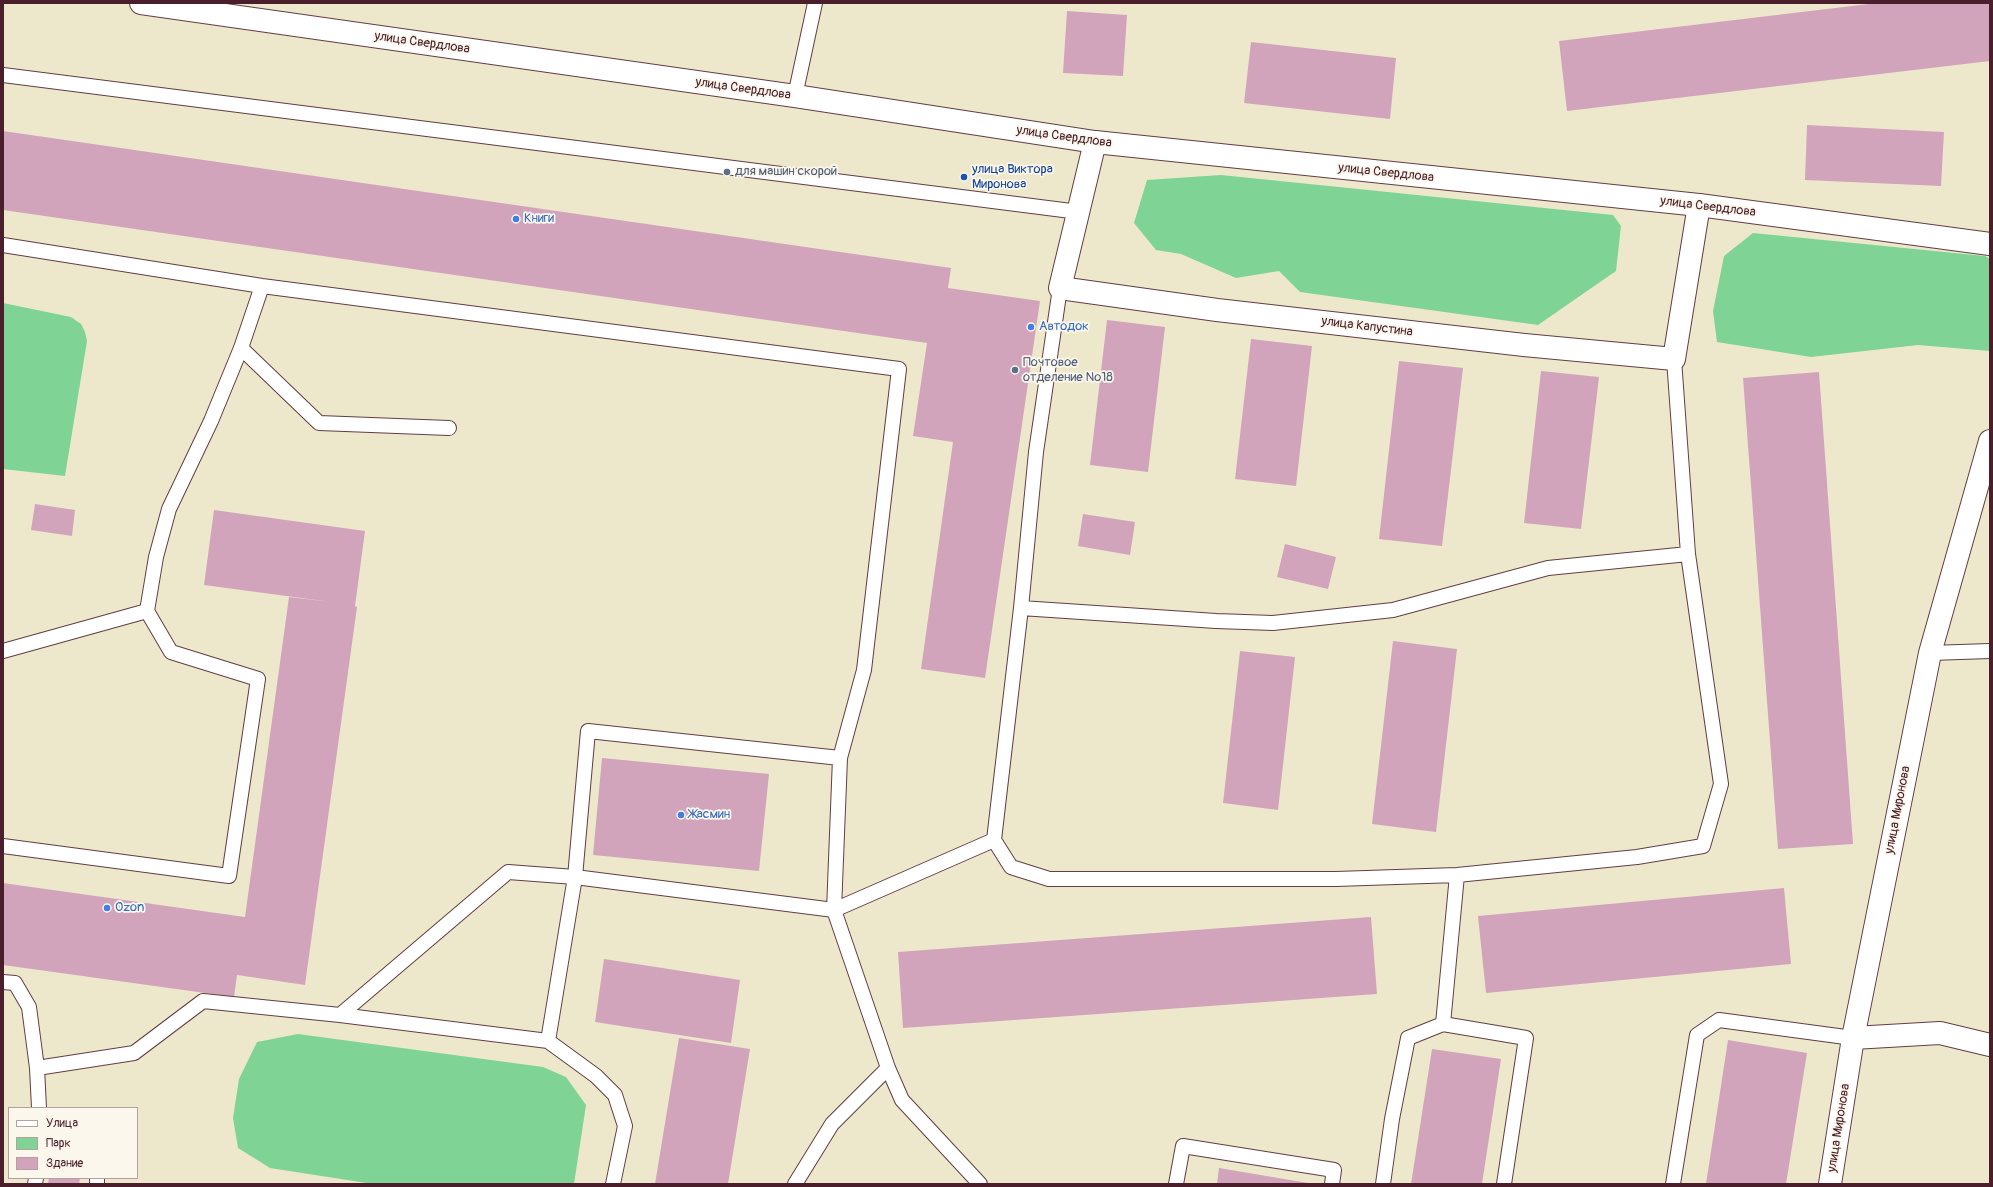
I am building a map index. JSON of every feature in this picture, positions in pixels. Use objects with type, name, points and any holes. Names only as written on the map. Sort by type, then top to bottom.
[{"type":"street","name":"улица Свердлова","points":[[141,3],[795,96],[1095,142],[1699,205],[1990,244]]},
{"type":"street","points":[[1060,288],[1095,142]]},
{"type":"street","points":[[1674,359],[1699,205]]},
{"type":"street","name":"улица Капустина","points":[[1060,288],[1217,310],[1500,342],[1674,359]]},
{"type":"street","name":"улица Миронова","points":[[1830,1184],[1853,1038],[1930,653],[1984,479],[1990,441]]},
{"type":"street","points":[[1853,1038],[1940,1033],[1990,1045]]},
{"type":"lane","points":[[795,96],[815,3]]},
{"type":"lane","points":[[3,75],[1079,212]]},
{"type":"lane","points":[[3,245],[262,286],[900,369],[864,670],[840,758],[834,910],[888,1068],[902,1100],[980,1184]]},
{"type":"lane","points":[[3,846],[229,876],[258,678],[171,652],[147,611],[156,557],[169,509],[211,421],[241,348],[262,286]]},
{"type":"lane","points":[[1060,288],[1036,452],[1021,608],[994,840],[1011,867],[1049,879],[1336,879],[1457,875],[1637,857],[1704,846],[1721,784],[1688,554],[1674,359]]},
{"type":"lane","points":[[241,348],[319,423],[449,428]]},
{"type":"lane","points":[[1021,608],[1216,621],[1273,623],[1393,610],[1548,568],[1688,554]]},
{"type":"lane","points":[[3,651],[147,611]]},
{"type":"lane","points":[[1930,653],[1990,651]]},
{"type":"lane","points":[[548,1041],[575,877],[588,731],[840,758]]},
{"type":"lane","points":[[340,1015],[508,872],[575,877],[834,910],[994,840]]},
{"type":"lane","points":[[1443,1024],[1457,875]]},
{"type":"lane","points":[[3,982],[15,984],[29,1007],[37,1068],[39,1107]]},
{"type":"lane","points":[[37,1068],[134,1053],[203,1001],[340,1015],[548,1041],[596,1076],[615,1094],[625,1126],[613,1184]]},
{"type":"lane","points":[[1673,1184],[1697,1035],[1719,1020],[1853,1038]]},
{"type":"lane","points":[[1383,1184],[1392,1119],[1408,1038],[1443,1024],[1526,1038],[1504,1184]]},
{"type":"lane","points":[[795,1184],[832,1124],[888,1068]]},
{"type":"lane","points":[[1176,1184],[1183,1146],[1334,1170],[1332,1184]]},
{"type":"green space","points":[[1221,175],[1613,215],[1621,226],[1616,271],[1538,325],[1300,292],[1279,271],[1236,278],[1181,254],[1156,250],[1134,223],[1147,180]]},
{"type":"green space","points":[[1753,233],[1985,256],[1990,259],[1990,351],[1918,345],[1811,357],[1717,342],[1713,311],[1724,256]]},
{"type":"green space","points":[[3,303],[71,317],[81,324],[85,332],[87,341],[65,476],[3,469]]},
{"type":"green space","points":[[298,1034],[543,1067],[566,1077],[586,1105],[574,1184],[373,1184],[270,1168],[238,1148],[233,1118],[239,1079],[257,1042]]},
{"type":"building","points":[[1877,3],[1990,3],[1990,61],[1567,111],[1559,41]]},
{"type":"building","points":[[1067,11],[1127,15],[1123,76],[1063,73]]},
{"type":"building","points":[[1251,42],[1396,58],[1390,119],[1244,103]]},
{"type":"building","points":[[1807,125],[1944,132],[1941,186],[1805,180]]},
{"type":"building","points":[[3,131],[951,268],[948,288],[1040,301],[985,678],[921,669],[953,442],[913,436],[927,343],[3,210]]},
{"type":"building","points":[[1107,320],[1165,327],[1148,472],[1090,465]]},
{"type":"building","points":[[1251,339],[1312,346],[1296,486],[1235,479]]},
{"type":"building","points":[[1399,361],[1463,368],[1442,546],[1379,539]]},
{"type":"building","points":[[1541,371],[1599,377],[1581,529],[1524,523]]},
{"type":"building","points":[[1819,372],[1853,844],[1778,849],[1743,378]]},
{"type":"building","points":[[35,504],[75,510],[72,536],[31,530]]},
{"type":"building","points":[[214,510],[365,531],[355,606],[357,607],[305,985],[237,975],[234,997],[3,965],[3,883],[245,917],[289,597],[331,602],[204,585]]},
{"type":"building","points":[[1083,514],[1135,522],[1130,555],[1078,546]]},
{"type":"building","points":[[1285,544],[1336,557],[1328,589],[1277,577]]},
{"type":"building","points":[[1393,641],[1457,649],[1436,832],[1372,824]]},
{"type":"building","points":[[1240,651],[1295,657],[1278,810],[1223,803]]},
{"type":"building","name":"Жасмин","points":[[602,758],[769,774],[759,871],[593,855]]},
{"type":"building","points":[[1784,888],[1791,964],[1486,993],[1478,916]]},
{"type":"building","points":[[1371,917],[1377,994],[903,1028],[898,952]]},
{"type":"building","points":[[604,959],[740,980],[731,1043],[595,1022]]},
{"type":"building","points":[[679,1038],[750,1049],[728,1184],[655,1184]]},
{"type":"building","points":[[1728,1040],[1807,1053],[1786,1184],[1706,1184]]},
{"type":"building","points":[[1432,1049],[1501,1059],[1482,1184],[1411,1184]]},
{"type":"building","points":[[1219,1168],[1308,1183],[1308,1184],[1217,1184]]},
{"type":"building","points":[[49,1179],[80,1179],[79,1184],[48,1184]]},
{"type":"place","name":"для машин скорой","points":[[727,172]]},
{"type":"place","name":"улица Виктора Миронова","points":[[964,177]]},
{"type":"place","name":"Книги","points":[[516,219]]},
{"type":"place","name":"Автодок","points":[[1031,327]]},
{"type":"place","name":"Почтовое отделение №18","points":[[1015,370]]},
{"type":"place","name":"Жасмин","points":[[681,815]]},
{"type":"place","name":"Ozon","points":[[107,908]]}]
